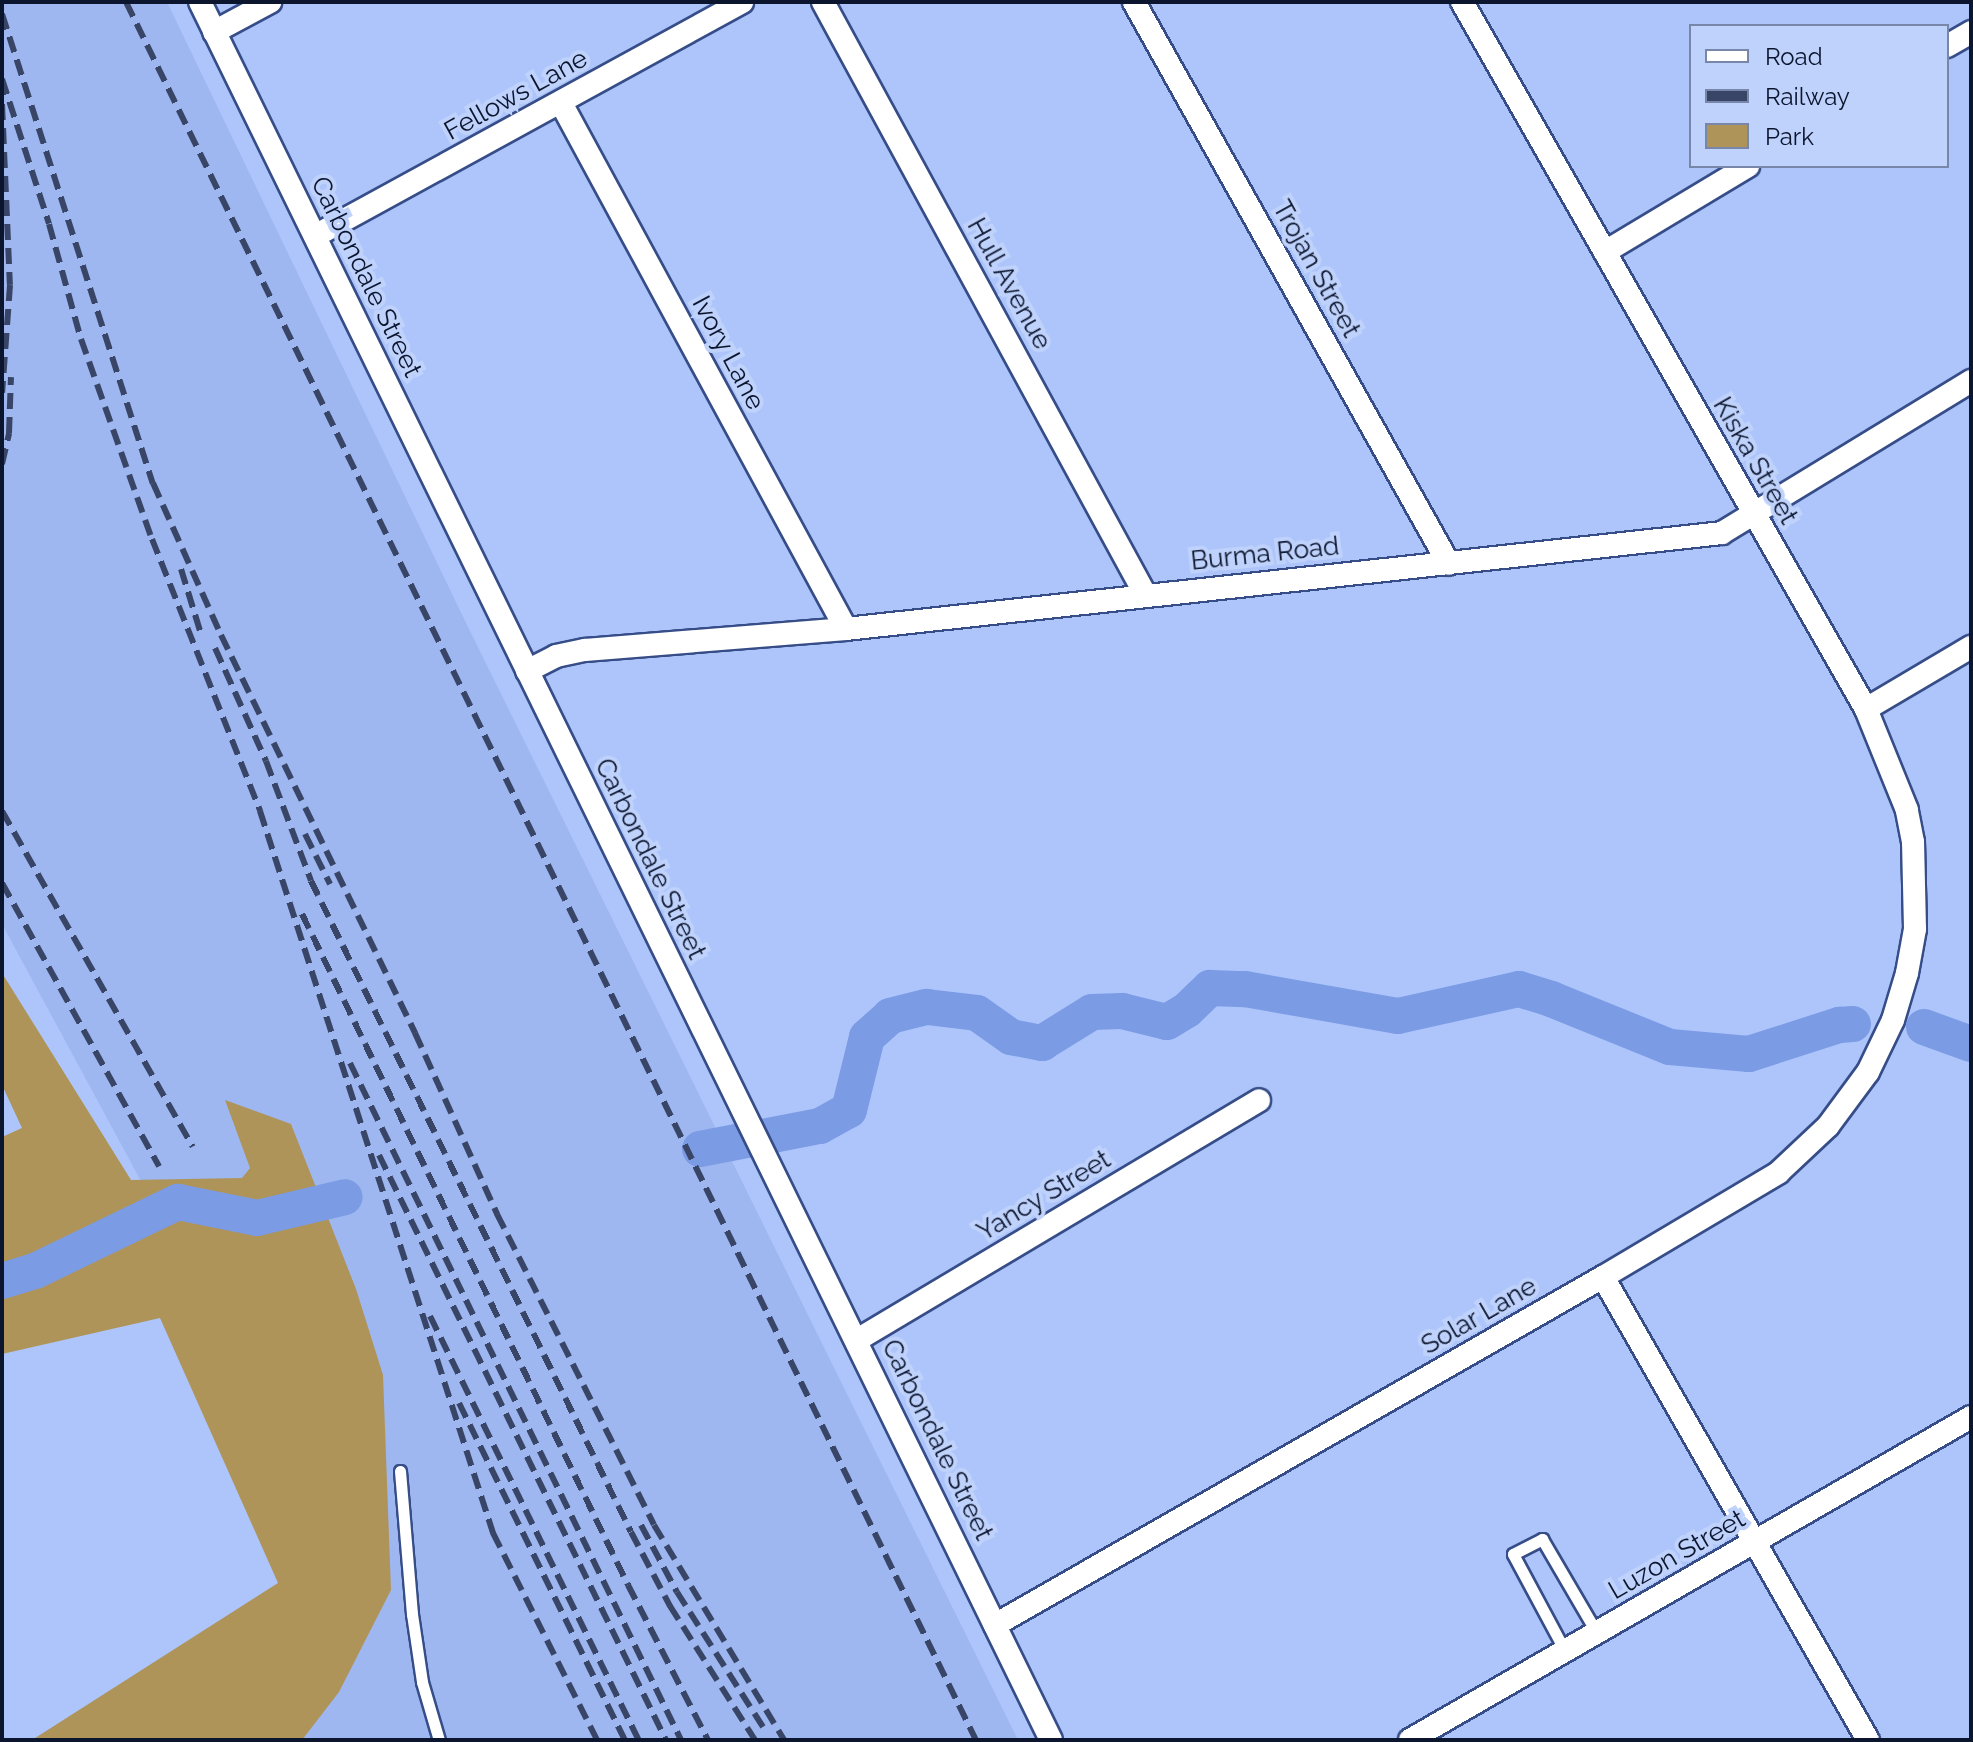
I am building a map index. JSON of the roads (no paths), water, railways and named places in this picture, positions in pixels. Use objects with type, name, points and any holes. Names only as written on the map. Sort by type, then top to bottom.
[{"type":"street","name":"Carbondale Street","points":[[200,2],[1051,1740]]},
{"type":"street","points":[[214,32],[270,2]]},
{"type":"street","name":"Fellows Lane","points":[[315,236],[742,2]]},
{"type":"street","name":"Hull Avenue","points":[[823,2],[1145,594]]},
{"type":"street","name":"Trojan Street","points":[[1134,2],[1449,564]]},
{"type":"street","name":"Kiska Street","points":[[1462,2],[1866,709],[1907,810],[1913,842],[1915,929],[1907,973]]},
{"type":"street","points":[[1949,45],[1971,32]]},
{"type":"street","name":"Ivory Lane","points":[[561,103],[846,629]]},
{"type":"street","points":[[1605,252],[1745,168]]},
{"type":"street","name":"Burma Road","points":[[527,671],[556,656],[585,650],[846,629],[1722,533],[1971,381]]},
{"type":"street","points":[[1866,709],[1971,647]]},
{"type":"street","name":"Solar Lane","points":[[995,1625],[1603,1277],[1778,1173],[1828,1126],[1868,1072],[1893,1020],[1907,973]]},
{"type":"street","name":"Yancy Street","points":[[857,1340],[1259,1100]]},
{"type":"street","points":[[1603,1277],[1868,1740]]},
{"type":"street","name":"Luzon Street","points":[[1410,1740],[1971,1417]]},
{"type":"lane","points":[[400,1471],[412,1614],[422,1682],[439,1740]]},
{"type":"lane","points":[[1565,1651],[1513,1554],[1542,1539],[1597,1633]]},
{"type":"waterway","points":[[700,1149],[820,1126],[849,1110],[867,1037],[890,1016],[927,1007],[977,1013],[1011,1037],[1042,1043],[1092,1012],[1122,1011],[1167,1022],[1187,1010],[1210,988],[1245,989],[1398,1016],[1519,989],[1670,1047],[1749,1054],[1839,1025],[1853,1024]]},
{"type":"waterway","points":[[1924,1027],[1971,1044]]},
{"type":"waterway","points":[[2,1281],[35,1271],[178,1202],[257,1218],[345,1197]]},
{"type":"railway","points":[[126,2],[976,1740]]},
{"type":"railway","points":[[2,14],[153,483],[221,635],[415,1033],[497,1214],[654,1525],[784,1740]]},
{"type":"railway","points":[[2,79],[49,224],[81,339],[152,539],[260,811],[493,1533],[597,1740]]},
{"type":"railway","points":[[2,104],[10,285],[2,393]]},
{"type":"railway","points":[[2,464],[9,433],[11,377]]},
{"type":"railway","points":[[181,569],[201,634]]},
{"type":"railway","points":[[215,648],[266,761],[311,881],[631,1532],[670,1606],[755,1740]]},
{"type":"railway","points":[[2,811],[193,1147]]},
{"type":"railway","points":[[305,834],[330,884]]},
{"type":"railway","points":[[2,883],[159,1166]]},
{"type":"railway","points":[[302,914],[628,1585],[708,1740]]},
{"type":"railway","points":[[350,1063],[681,1740]]},
{"type":"railway","points":[[379,1155],[666,1740]]},
{"type":"railway","points":[[430,1316],[639,1740]]},
{"type":"railway","points":[[459,1403],[625,1740]]},
{"type":"railway","points":[[641,1525],[677,1592],[763,1727]]}]
